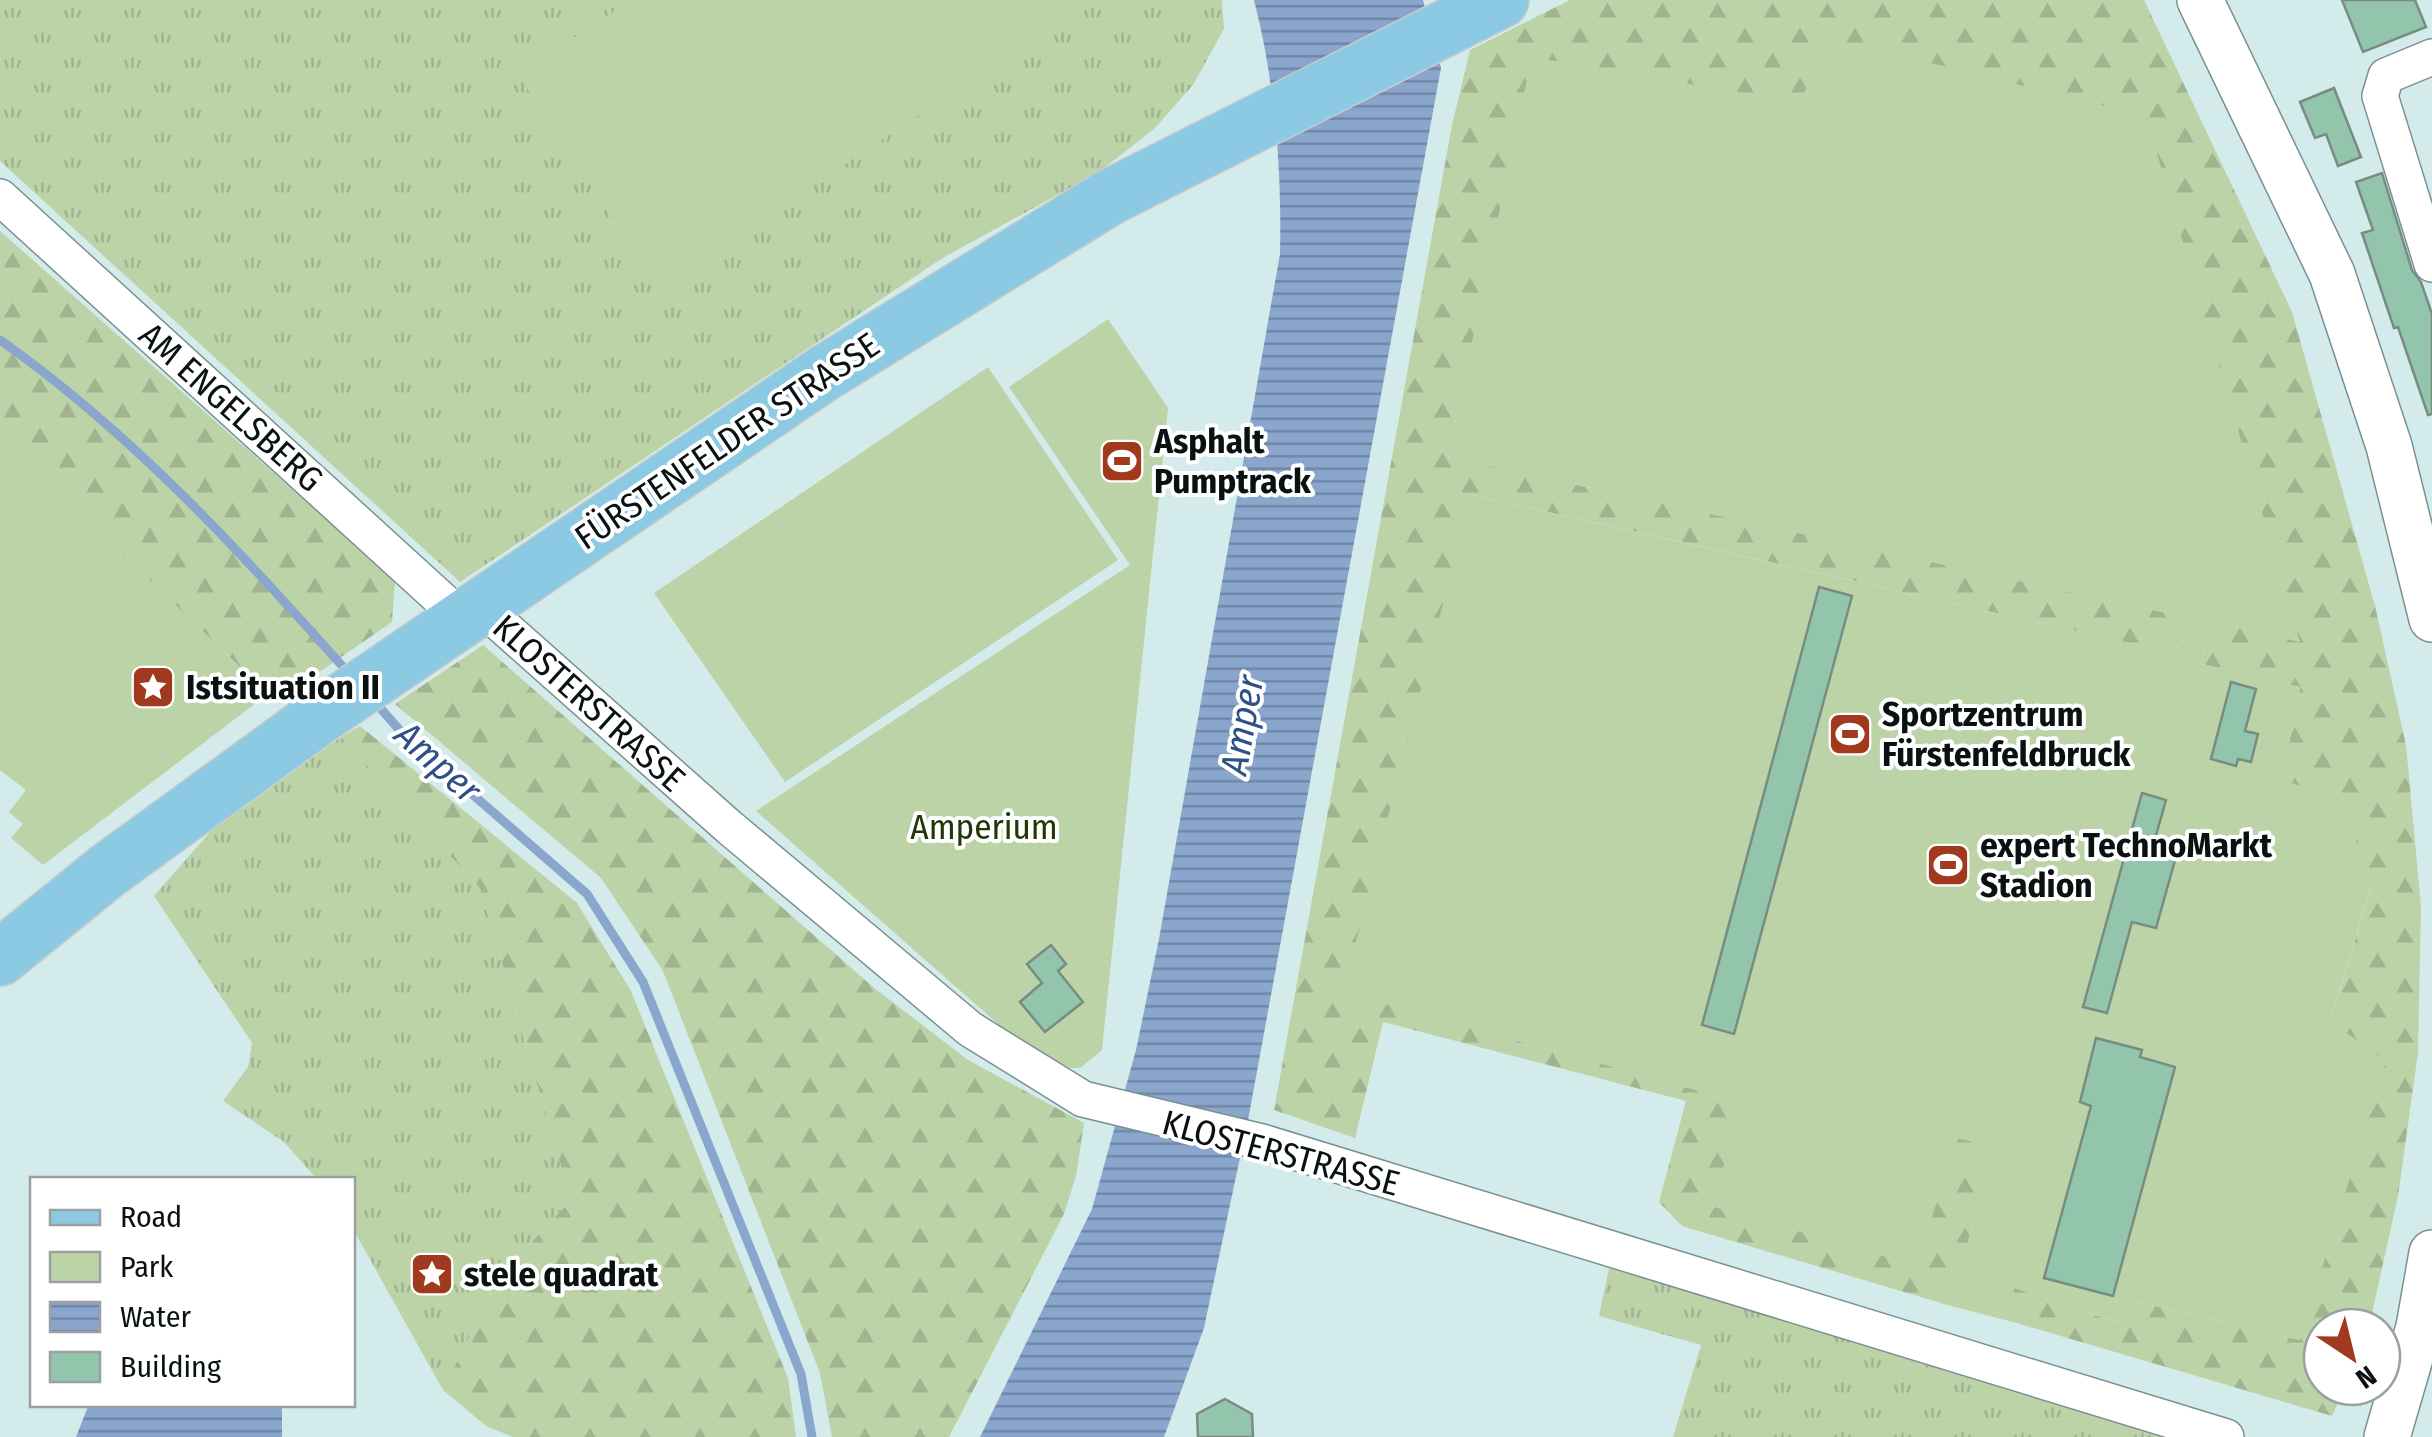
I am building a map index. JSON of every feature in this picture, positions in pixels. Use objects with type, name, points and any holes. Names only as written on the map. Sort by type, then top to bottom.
[{"type":"main road","name":"FÜRSTENFELDER STRASSE","points":[[0,958],[107,871],[323,714],[823,374],[1110,198],[1501,0]]},
{"type":"street","points":[[2200,0],[2332,274],[2389,446],[2432,619]]},
{"type":"street","points":[[2432,57],[2386,76],[2382,83],[2384,108],[2432,264]]},
{"type":"street","name":"AM ENGELSBERG","points":[[0,197],[443,601],[469,613]]},
{"type":"street","name":"KLOSTERSTRASSE","points":[[469,613],[970,1029],[1084,1099],[1244,1139],[2226,1437]]},
{"type":"street","points":[[2387,1437],[2418,1327],[2432,1253]]},
{"type":"green space","points":[[0,0],[1222,0],[1224,29],[1193,85],[1154,129],[1099,172],[941,259],[460,582],[0,161]]},
{"type":"green space","points":[[631,0],[1039,0],[1056,25],[659,287],[518,75]]},
{"type":"green space","points":[[1570,0],[2144,0],[2292,312],[2375,606],[2406,745],[2421,906],[2418,1053],[2398,1196],[2373,1307],[2303,1307],[2330,1022],[2371,888],[2347,879],[2282,780],[2300,687],[2201,664],[2212,622],[2300,641],[1829,38],[1800,103],[1532,58],[1448,457],[2186,617],[2174,653],[1472,495],[1344,992],[1743,1103],[1712,1206],[1917,1265],[1956,1137],[1971,1141],[1986,1174],[1951,1306],[1682,1226],[1659,1202],[1686,1101],[1383,1022],[1355,1138],[1274,1110],[1452,125],[1470,50]]},
{"type":"green space","name":"Sportzentrum Fürstenfeldbruck","points":[[1829,38],[2146,116],[2300,642],[2212,622],[2201,664],[2300,687],[2282,780],[2365,807],[2348,876],[2371,887],[2330,1021],[2386,1061],[2310,1307],[2302,1307],[2300,1340],[2135,1301],[2123,1324],[2014,1288],[2013,1322],[1951,1306],[1986,1174],[1971,1141],[1956,1138],[1917,1266],[1712,1206],[1742,1103],[1343,992],[1471,495],[2174,653],[2185,617],[1448,457],[1532,57],[1800,103]]},
{"type":"green space","points":[[0,231],[395,580],[392,622],[292,691],[268,694],[89,522],[82,482],[0,439]]},
{"type":"green space","name":"Amperium","points":[[1108,319],[1168,408],[1102,1050],[1080,1068],[1070,1068],[1022,1045],[756,811],[1130,565],[1009,387]]},
{"type":"green space","points":[[988,367],[1118,560],[785,782],[654,593]]},
{"type":"green space","points":[[0,439],[82,482],[89,522],[268,694],[43,865],[11,838],[23,824],[9,812],[26,790],[0,770]]},
{"type":"green space","points":[[483,645],[873,987],[968,1060],[1084,1123],[1076,1176],[1064,1214],[949,1437],[832,1437],[820,1373],[663,971],[601,878],[395,704]]},
{"type":"green space","points":[[360,726],[577,903],[631,991],[788,1378],[796,1437],[513,1437],[486,1426],[443,1390],[500,1276],[571,1200],[480,888],[341,737]]},
{"type":"green space","points":[[341,737],[480,888],[571,1200],[500,1276],[443,1390],[355,1233],[355,1177],[315,1177],[284,1142],[223,1101],[248,1067],[252,1043],[154,896],[211,831]]},
{"type":"green space","points":[[1609,1268],[2187,1437],[1673,1437],[1701,1345],[1599,1316]]},
{"type":"green space","points":[[2013,1287],[2122,1324],[2134,1301],[2300,1340],[2302,1319],[2302,1407],[2336,1407],[2332,1416],[2013,1322]]},
{"type":"water","points":[[1254,0],[1423,0],[1441,68],[1249,1115],[1204,1328],[1164,1437],[980,1437],[1092,1209],[1136,1050],[1159,939],[1280,254],[1276,126]]},
{"type":"water","points":[[88,1407],[282,1407],[282,1437],[76,1437]]},
{"type":"building","points":[[2342,0],[2415,0],[2426,27],[2363,52]]},
{"type":"building","points":[[2334,88],[2361,157],[2338,166],[2326,134],[2315,138],[2300,102]]},
{"type":"building","points":[[2382,173],[2412,270],[2421,282],[2432,314],[2432,414],[2428,415],[2362,233],[2373,230],[2356,182]]},
{"type":"building","points":[[1819,587],[1852,596],[1734,1034],[1702,1025]]},
{"type":"building","points":[[2231,682],[2256,689],[2245,731],[2258,734],[2251,762],[2238,759],[2236,766],[2211,759]]},
{"type":"building","points":[[2142,793],[2166,800],[2153,846],[2177,853],[2156,928],[2132,922],[2107,1013],[2083,1007]]},
{"type":"building","points":[[1051,945],[1066,964],[1058,971],[1083,1002],[1045,1032],[1020,1002],[1042,983],[1027,964]]},
{"type":"building","points":[[2096,1038],[2142,1050],[2140,1057],[2175,1067],[2113,1296],[2044,1278],[2091,1106],[2080,1102]]},
{"type":"building","points":[[1225,1399],[1252,1414],[1253,1437],[1198,1437],[1197,1414]]},
{"type":"waterway","name":"Amper","points":[[0,340],[49,376],[141,455],[228,541],[351,676]]},
{"type":"waterway","name":"Amper","points":[[375,702],[403,734],[587,894],[643,982],[801,1374],[812,1437]]},
{"type":"place","name":"Asphalt Pumptrack","points":[[1122,461]]},
{"type":"place","name":"Istsituation II","points":[[153,687]]},
{"type":"place","name":"Sportzentrum Fürstenfeldbruck","points":[[1850,734]]},
{"type":"place","name":"expert TechnoMarkt Stadion","points":[[1948,865]]},
{"type":"place","name":"stele quadrat","points":[[432,1274]]}]
